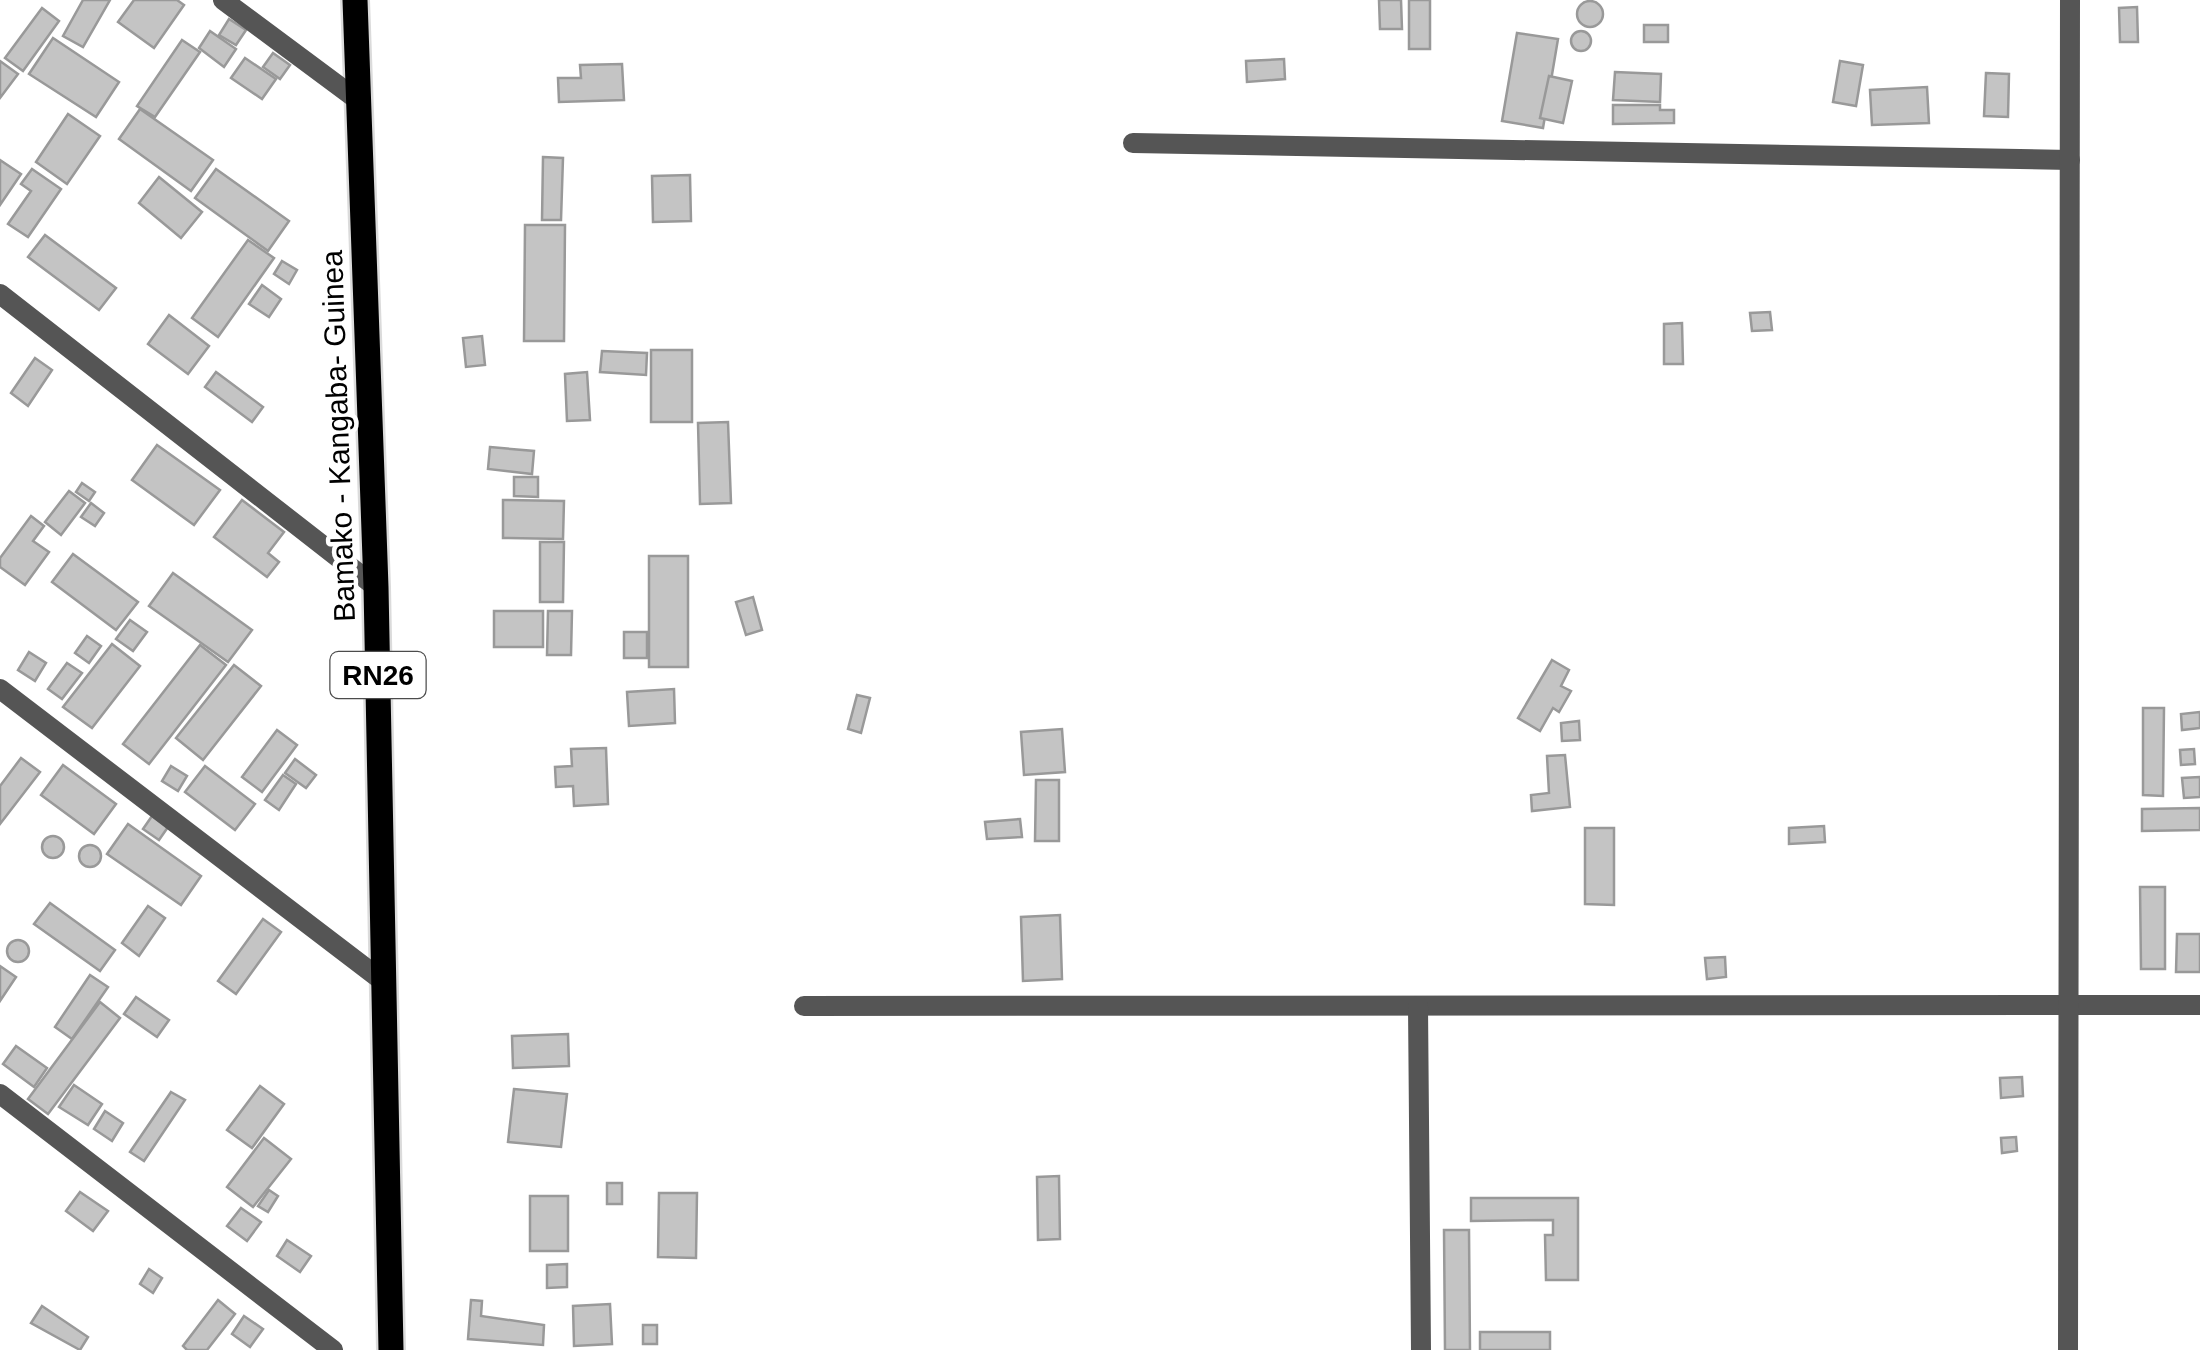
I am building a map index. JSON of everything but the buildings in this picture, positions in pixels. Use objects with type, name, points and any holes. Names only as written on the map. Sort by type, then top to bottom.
[{"type":"main road","name":"Bamako - Kangaba- Guinea","points":[[356,0],[376,587],[391,1350]]},
{"type":"street","points":[[224,0],[359,101]]},
{"type":"street","points":[[2068,1350],[2070,0]]},
{"type":"street","points":[[1133,143],[2070,160]]},
{"type":"street","points":[[0,294],[376,587]]},
{"type":"street","points":[[0,690],[384,982]]},
{"type":"street","points":[[804,1006],[2200,1005]]},
{"type":"street","points":[[1418,1006],[1421,1350]]},
{"type":"street","points":[[0,1094],[333,1350]]}]
